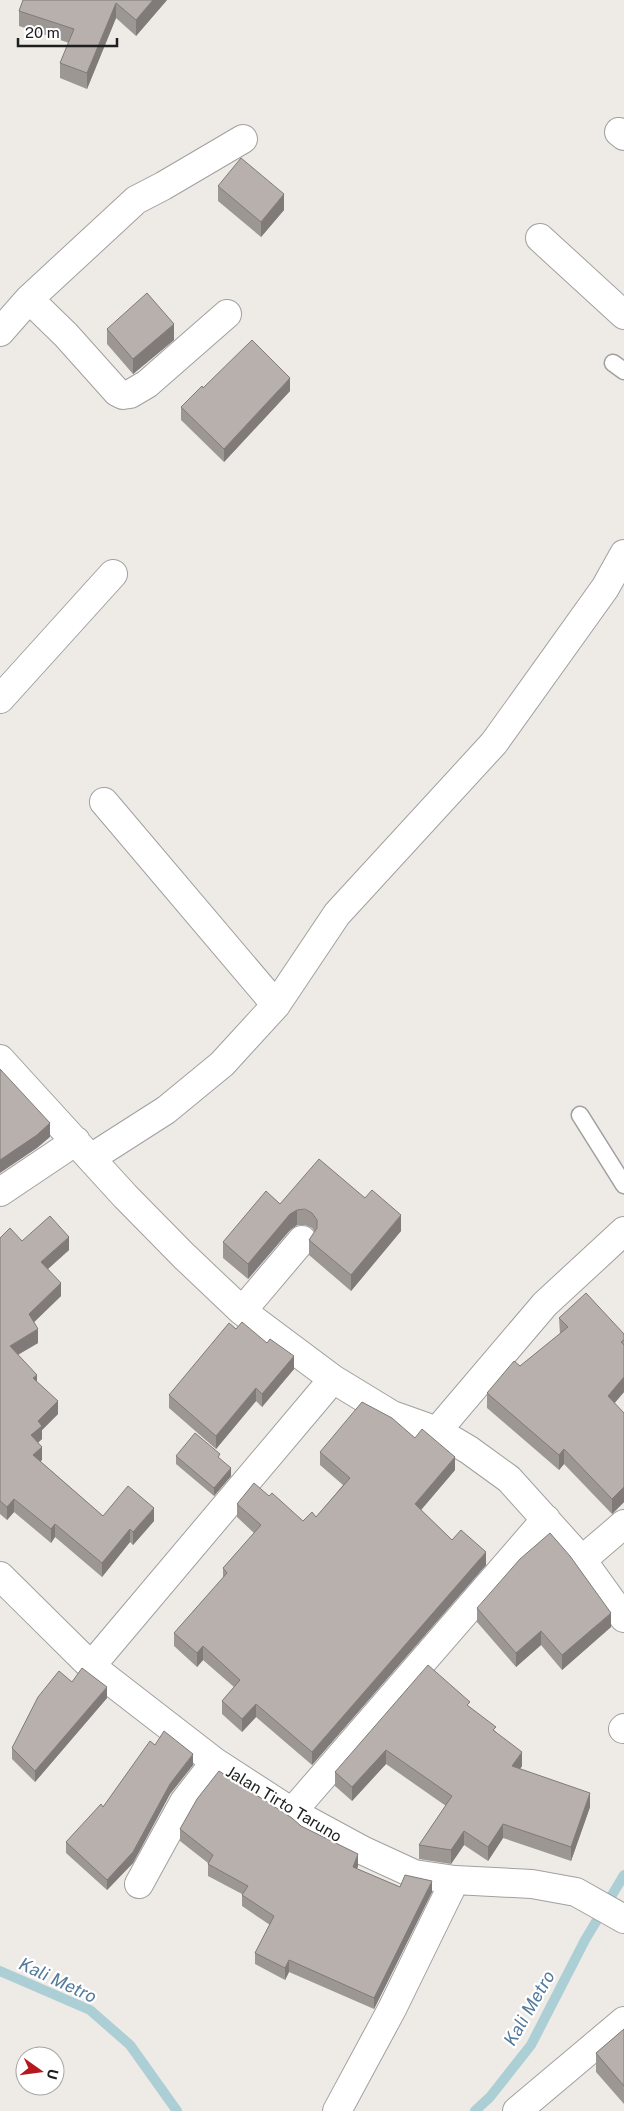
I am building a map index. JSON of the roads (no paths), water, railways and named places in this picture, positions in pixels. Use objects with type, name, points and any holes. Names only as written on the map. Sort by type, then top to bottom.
[{"type":"street","points":[[0,332],[29,299],[136,200],[243,139]]},
{"type":"street","points":[[540,238],[624,315]]},
{"type":"street","points":[[29,299],[66,335],[116,392],[123,395],[130,394],[147,384],[227,314]]},
{"type":"street","points":[[0,1192],[83,1149],[166,1110],[216,1070],[276,1005],[337,914],[494,743],[605,588],[624,554]]},
{"type":"street","points":[[0,698],[113,574]]},
{"type":"street","points":[[104,802],[276,1005]]},
{"type":"street","points":[[0,1059],[125,1196],[242,1311],[333,1379],[392,1415],[437,1431],[469,1450],[509,1479],[582,1560],[623,1614]]},
{"type":"street","points":[[437,1431],[545,1304],[624,1231]]},
{"type":"street","points":[[242,1311],[302,1240]]},
{"type":"street","points":[[91,1666],[333,1379]]},
{"type":"street","points":[[292,1812],[546,1520]]},
{"type":"street","points":[[582,1560],[624,1524]]},
{"type":"street","name":"Jalan Tirto Taruno","points":[[0,1576],[91,1666],[215,1762],[292,1812],[364,1851],[414,1874],[455,1880],[532,1884],[576,1892],[622,1917]]},
{"type":"street","points":[[140,1884],[184,1802],[215,1762]]},
{"type":"street","points":[[337,2111],[392,2009],[455,1880]]},
{"type":"street","points":[[517,2111],[624,2021]]},
{"type":"lane","points":[[580,1115],[624,1185]]},
{"type":"waterway","name":"Kali Metro","points":[[475,2111],[490,2097],[531,2045],[585,1940],[624,1875]]},
{"type":"waterway","name":"Kali Metro","points":[[0,1971],[90,2010],[130,2045],[177,2111]]}]
